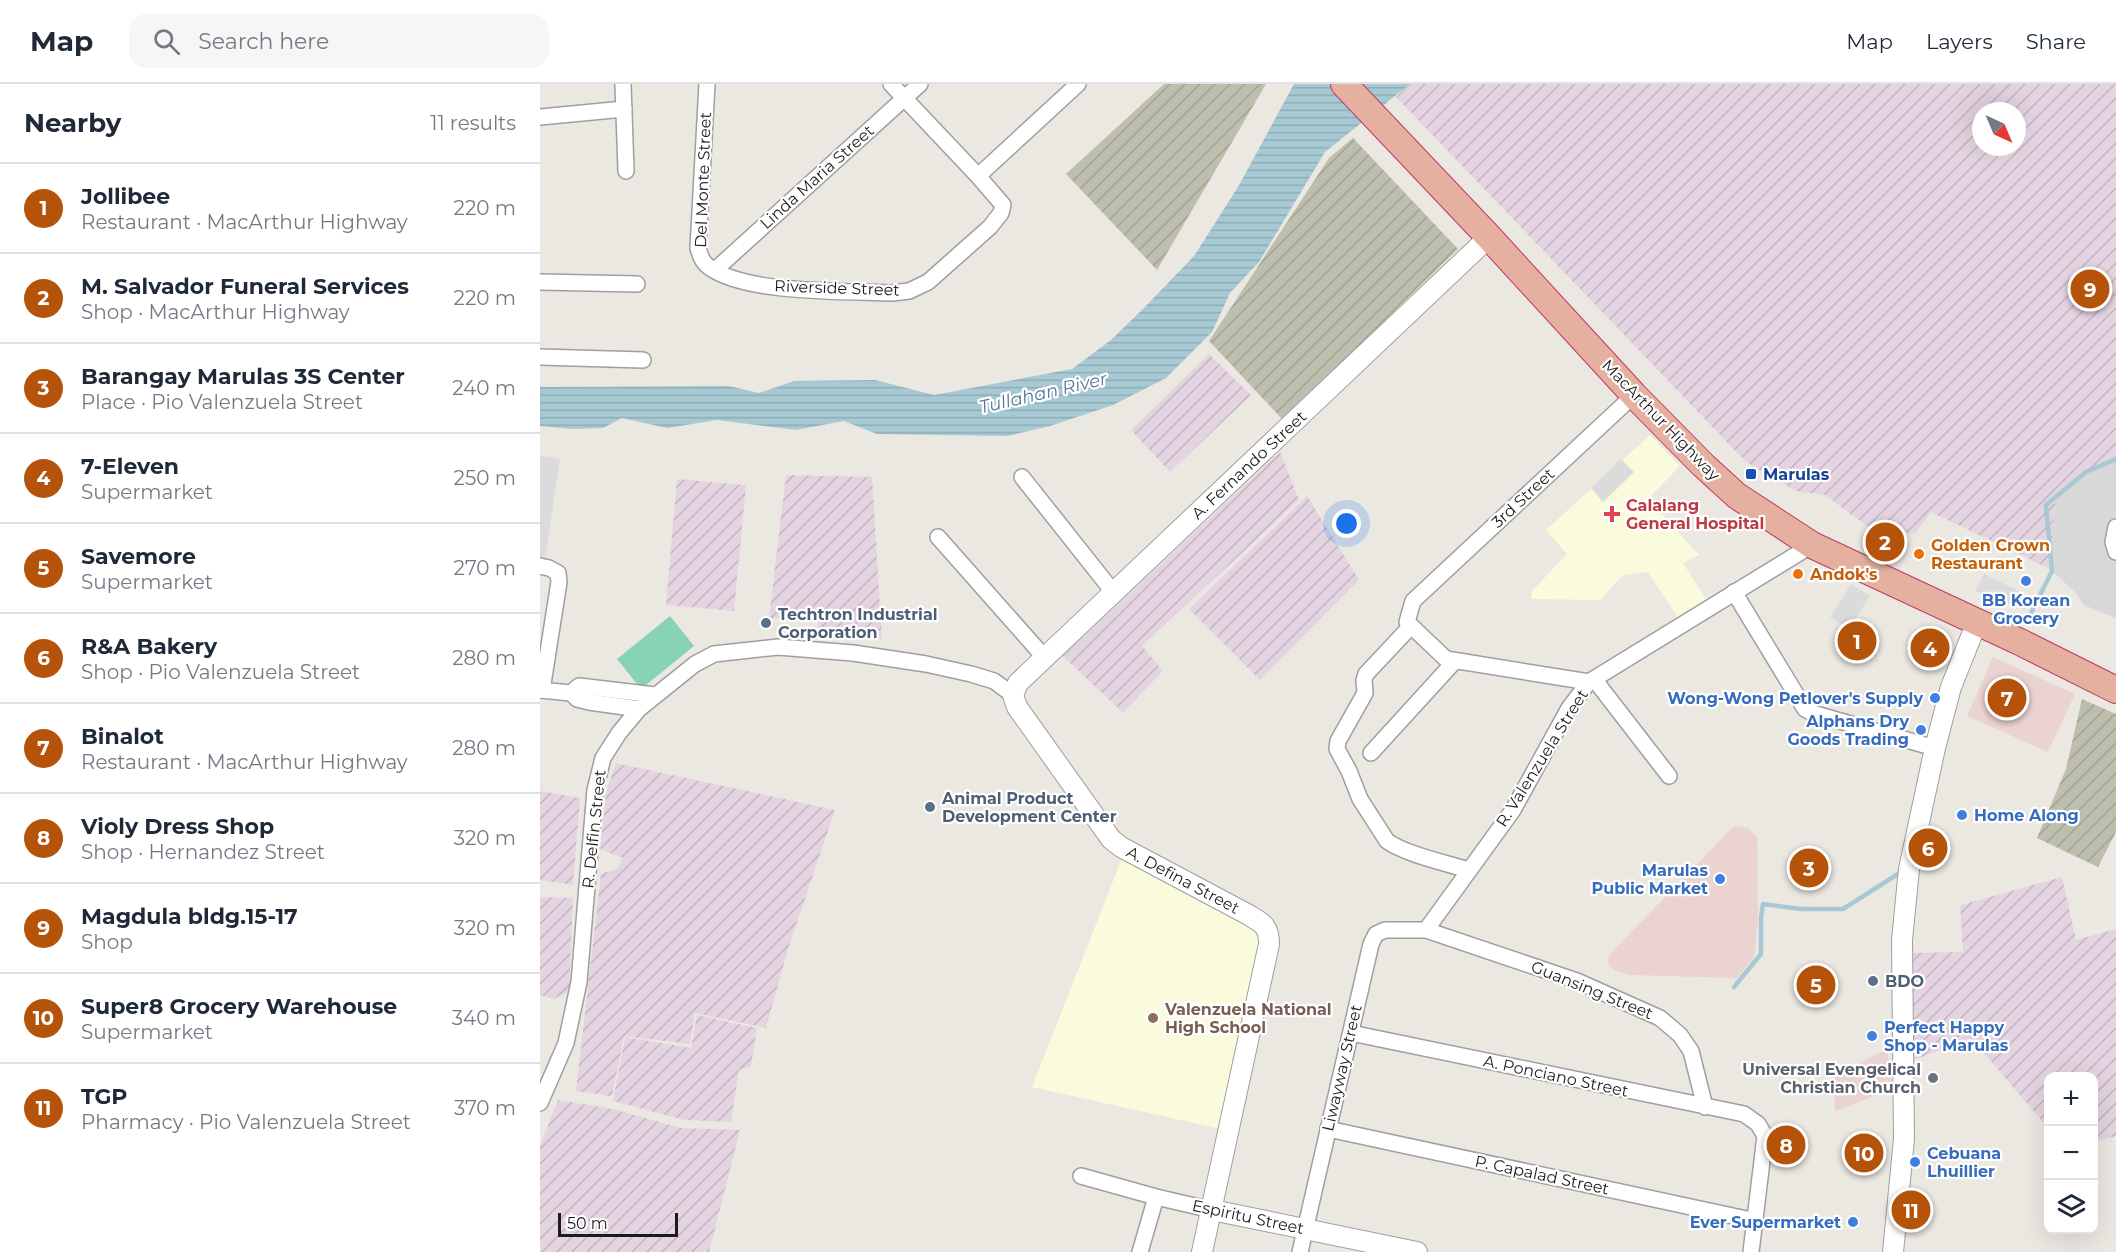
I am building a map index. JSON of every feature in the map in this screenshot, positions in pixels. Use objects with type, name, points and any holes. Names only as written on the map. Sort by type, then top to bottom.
[{"type":"highway","name":"MacArthur Highway","points":[[1344,84],[1634,395],[1737,496],[1812,545],[2116,690]]},
{"type":"street","points":[[623,84],[626,171]]},
{"type":"street","name":"Del Monte Street","points":[[707,84],[698,248],[701,259],[715,270]]},
{"type":"street","points":[[891,84],[978,176],[1078,84]]},
{"type":"street","name":"Linda Maria Street","points":[[715,270],[920,84]]},
{"type":"street","points":[[540,117],[624,109]]},
{"type":"street","name":"Riverside Street","points":[[715,270],[733,279],[783,288],[892,293],[909,291],[928,282],[990,227],[1001,213],[1003,206],[999,199],[978,176]]},
{"type":"street","name":"A. Fernando Street","points":[[1013,695],[1018,682],[1489,237]]},
{"type":"street","points":[[540,282],[637,284]]},
{"type":"street","points":[[540,357],[643,360]]},
{"type":"street","name":"3rd Street","points":[[1411,626],[1407,622],[1413,601],[1634,395]]},
{"type":"street","points":[[1022,477],[1114,593]]},
{"type":"street","points":[[2116,527],[2113,542],[2116,552]]},
{"type":"street","points":[[938,537],[1045,658]]},
{"type":"street","name":"R. Valenzuela Street","points":[[1426,930],[1513,810],[1569,708],[1592,680],[1812,545]]},
{"type":"street","points":[[540,566],[558,573],[559,582],[541,690],[571,693],[577,699],[588,702],[639,709]]},
{"type":"street","points":[[1734,592],[1805,709],[1812,713],[1935,748]]},
{"type":"street","points":[[1893,1252],[1904,1139],[1902,940],[1909,869],[1935,748],[1954,678],[1977,622]]},
{"type":"street","points":[[1468,870],[1387,841],[1373,823],[1337,749],[1338,741],[1365,693],[1366,674],[1411,626],[1446,659],[1592,680],[1669,776]]},
{"type":"street","name":"R. Delfin Street","points":[[540,1103],[566,1043],[579,982],[595,790],[599,769],[618,733],[655,695],[695,664],[714,654],[778,647],[853,653],[926,664],[994,681],[1013,695]]},
{"type":"street","points":[[1371,753],[1455,661]]},
{"type":"street","points":[[571,693],[579,686],[655,695]]},
{"type":"street","name":"A. Defina Street","points":[[1013,695],[1017,707],[1111,839],[1121,847],[1261,923],[1269,932],[1269,944],[1212,1210]]},
{"type":"street","name":"Liwayway Street","points":[[1300,1252],[1371,944],[1376,934],[1385,930],[1426,930]]},
{"type":"street","name":"Guansing Street","points":[[1426,930],[1577,981],[1660,1018],[1680,1035],[1691,1051],[1705,1107]]},
{"type":"street","name":"A. Ponciano Street","points":[[1351,1033],[1744,1114],[1758,1124],[1766,1136],[1756,1221]]},
{"type":"street","name":"P. Capalad Street","points":[[1328,1129],[1756,1221]]},
{"type":"street","name":"Espiritu Street","points":[[1081,1176],[1212,1210],[1417,1252]]},
{"type":"street","points":[[1140,1252],[1156,1197]]},
{"type":"street","points":[[1202,1252],[1212,1210]]},
{"type":"street","points":[[1752,1252],[1756,1221]]},
{"type":"shaded area","points":[[1164,84],[1266,84],[1157,270],[1066,174]]},
{"type":"shaded area","points":[[1410,84],[2116,84],[2116,459],[2077,478],[2055,504],[2050,569],[1931,512],[1915,534],[1867,526],[1825,495],[1796,491],[1746,462],[1396,97]]},
{"type":"shaded area","points":[[1353,138],[1458,249],[1283,420],[1209,341],[1329,158]]},
{"type":"shaded area","points":[[1209,354],[1251,395],[1170,472],[1131,430]]},
{"type":"shaded area","name":"Calalang General Hospital","points":[[1650,435],[1680,466],[1648,499],[1699,555],[1683,563],[1708,602],[1680,621],[1648,572],[1623,575],[1600,600],[1531,599],[1532,591],[1567,554],[1546,530]]},
{"type":"shaded area","points":[[1280,452],[1299,500],[1142,646],[1163,671],[1123,713],[1063,656]]},
{"type":"shaded area","points":[[540,456],[560,459],[545,560],[540,559]]},
{"type":"shaded area","points":[[1621,459],[1634,472],[1603,502],[1591,488]]},
{"type":"shaded area","points":[[2116,459],[2116,618],[2084,605],[2075,592],[2050,569],[2055,504],[2077,478]]},
{"type":"shaded area","points":[[786,475],[872,477],[882,639],[819,635],[818,621],[769,618]]},
{"type":"shaded area","points":[[677,479],[746,485],[734,611],[666,605]]},
{"type":"shaded area","points":[[1307,496],[1359,580],[1260,680],[1189,609]]},
{"type":"shaded area","points":[[1984,574],[2031,597],[2025,610],[1975,591]]},
{"type":"shaded area","points":[[1851,584],[1870,596],[1849,629],[1830,617]]},
{"type":"shaded area","points":[[1993,657],[2075,694],[2048,752],[1967,716]]},
{"type":"shaded area","points":[[2082,699],[2116,714],[2116,832],[2098,867],[2037,838],[2066,769]]},
{"type":"shaded area","points":[[616,763],[835,810],[788,949],[766,1028],[695,1013],[690,1044],[624,1036],[612,1096],[576,1091],[601,874],[617,869],[623,858],[600,849],[606,793]]},
{"type":"shaded area","points":[[540,791],[580,798],[573,885],[540,880]]},
{"type":"shaded area","name":"Marulas Public Market","points":[[1734,826],[1748,828],[1757,837],[1758,920],[1754,957],[1737,978],[1630,975],[1615,971],[1607,963],[1609,955]]},
{"type":"shaded area","name":"Valenzuela National High School","points":[[1124,853],[1254,927],[1262,938],[1221,1129],[1032,1087]]},
{"type":"shaded area","points":[[2062,877],[2076,940],[2116,929],[2116,1136],[2098,1141],[2098,1072],[2044,1072],[2044,1123],[1971,1038],[1914,1060],[1911,953],[1963,952],[1960,905]]},
{"type":"shaded area","points":[[540,897],[573,898],[569,991],[554,999],[540,995]]},
{"type":"shaded area","points":[[697,1015],[757,1028],[751,1066],[739,1070],[731,1122],[684,1120],[613,1101],[625,1037],[691,1048]]},
{"type":"shaded area","points":[[1887,1049],[1893,1089],[1835,1111],[1835,1075]]},
{"type":"shaded area","points":[[558,1100],[613,1109],[681,1128],[740,1130],[709,1252],[540,1252],[540,1146]]},
{"type":"green space","points":[[670,616],[694,646],[641,689],[617,659]]},
{"type":"water","name":"Tullahan River","points":[[1294,84],[1410,84],[1325,152],[1259,262],[1230,293],[1212,332],[1166,378],[1113,405],[1050,426],[1008,436],[877,434],[844,421],[796,430],[717,420],[667,428],[622,418],[603,428],[573,429],[540,426],[540,387],[729,386],[759,393],[794,381],[875,380],[934,395],[1072,369],[1111,340],[1194,256],[1238,187]]},
{"type":"waterway","points":[[2029,617],[2052,571],[2046,505],[2086,472],[2116,459]]},
{"type":"waterway","points":[[1734,987],[1761,954],[1763,904],[1801,909],[1843,909],[1901,872]]},
{"type":"place","name":"Magdula bldg.15-17","points":[[2090,289]]},
{"type":"place","name":"Marulas","points":[[1751,474]]},
{"type":"place","name":"Calalang General Hospital","points":[[1612,514]]},
{"type":"place","name":"M. Salvador Funeral Services","points":[[1885,542]]},
{"type":"place","name":"Golden Crown Restaurant","points":[[1919,554]]},
{"type":"place","name":"Andok's","points":[[1798,574]]},
{"type":"place","name":"BB Korean Grocery","points":[[2026,581]]},
{"type":"place","name":"Techtron Industrial Corporation","points":[[766,623]]},
{"type":"place","name":"Jollibee","points":[[1857,641]]},
{"type":"place","name":"7-Eleven","points":[[1930,648]]},
{"type":"place","name":"Wong-Wong Petlover's Supply","points":[[1935,698]]},
{"type":"place","name":"Binalot","points":[[2007,698]]},
{"type":"place","name":"Alphans Dry Goods Trading","points":[[1921,730]]},
{"type":"place","name":"Animal Product Development Center","points":[[930,807]]},
{"type":"place","name":"Home Along","points":[[1962,815]]},
{"type":"place","name":"R&A Bakery","points":[[1928,848]]},
{"type":"place","name":"Barangay Marulas 3S Center","points":[[1809,868]]},
{"type":"place","name":"Marulas Public Market","points":[[1720,879]]},
{"type":"place","name":"BDO","points":[[1873,981]]},
{"type":"place","name":"Savemore","points":[[1816,985]]},
{"type":"place","name":"Valenzuela National High School","points":[[1153,1018]]},
{"type":"place","name":"Perfect Happy Shop - Marulas","points":[[1872,1036]]},
{"type":"place","name":"Universal Evengelical Christian Church","points":[[1933,1078]]},
{"type":"place","name":"Violy Dress Shop","points":[[1786,1145]]},
{"type":"place","name":"Super8 Grocery Warehouse","points":[[1864,1153]]},
{"type":"place","name":"Cebuana Lhuillier","points":[[1915,1162]]},
{"type":"place","name":"TGP","points":[[1911,1210]]},
{"type":"place","name":"Ever Supermarket","points":[[1853,1222]]}]
